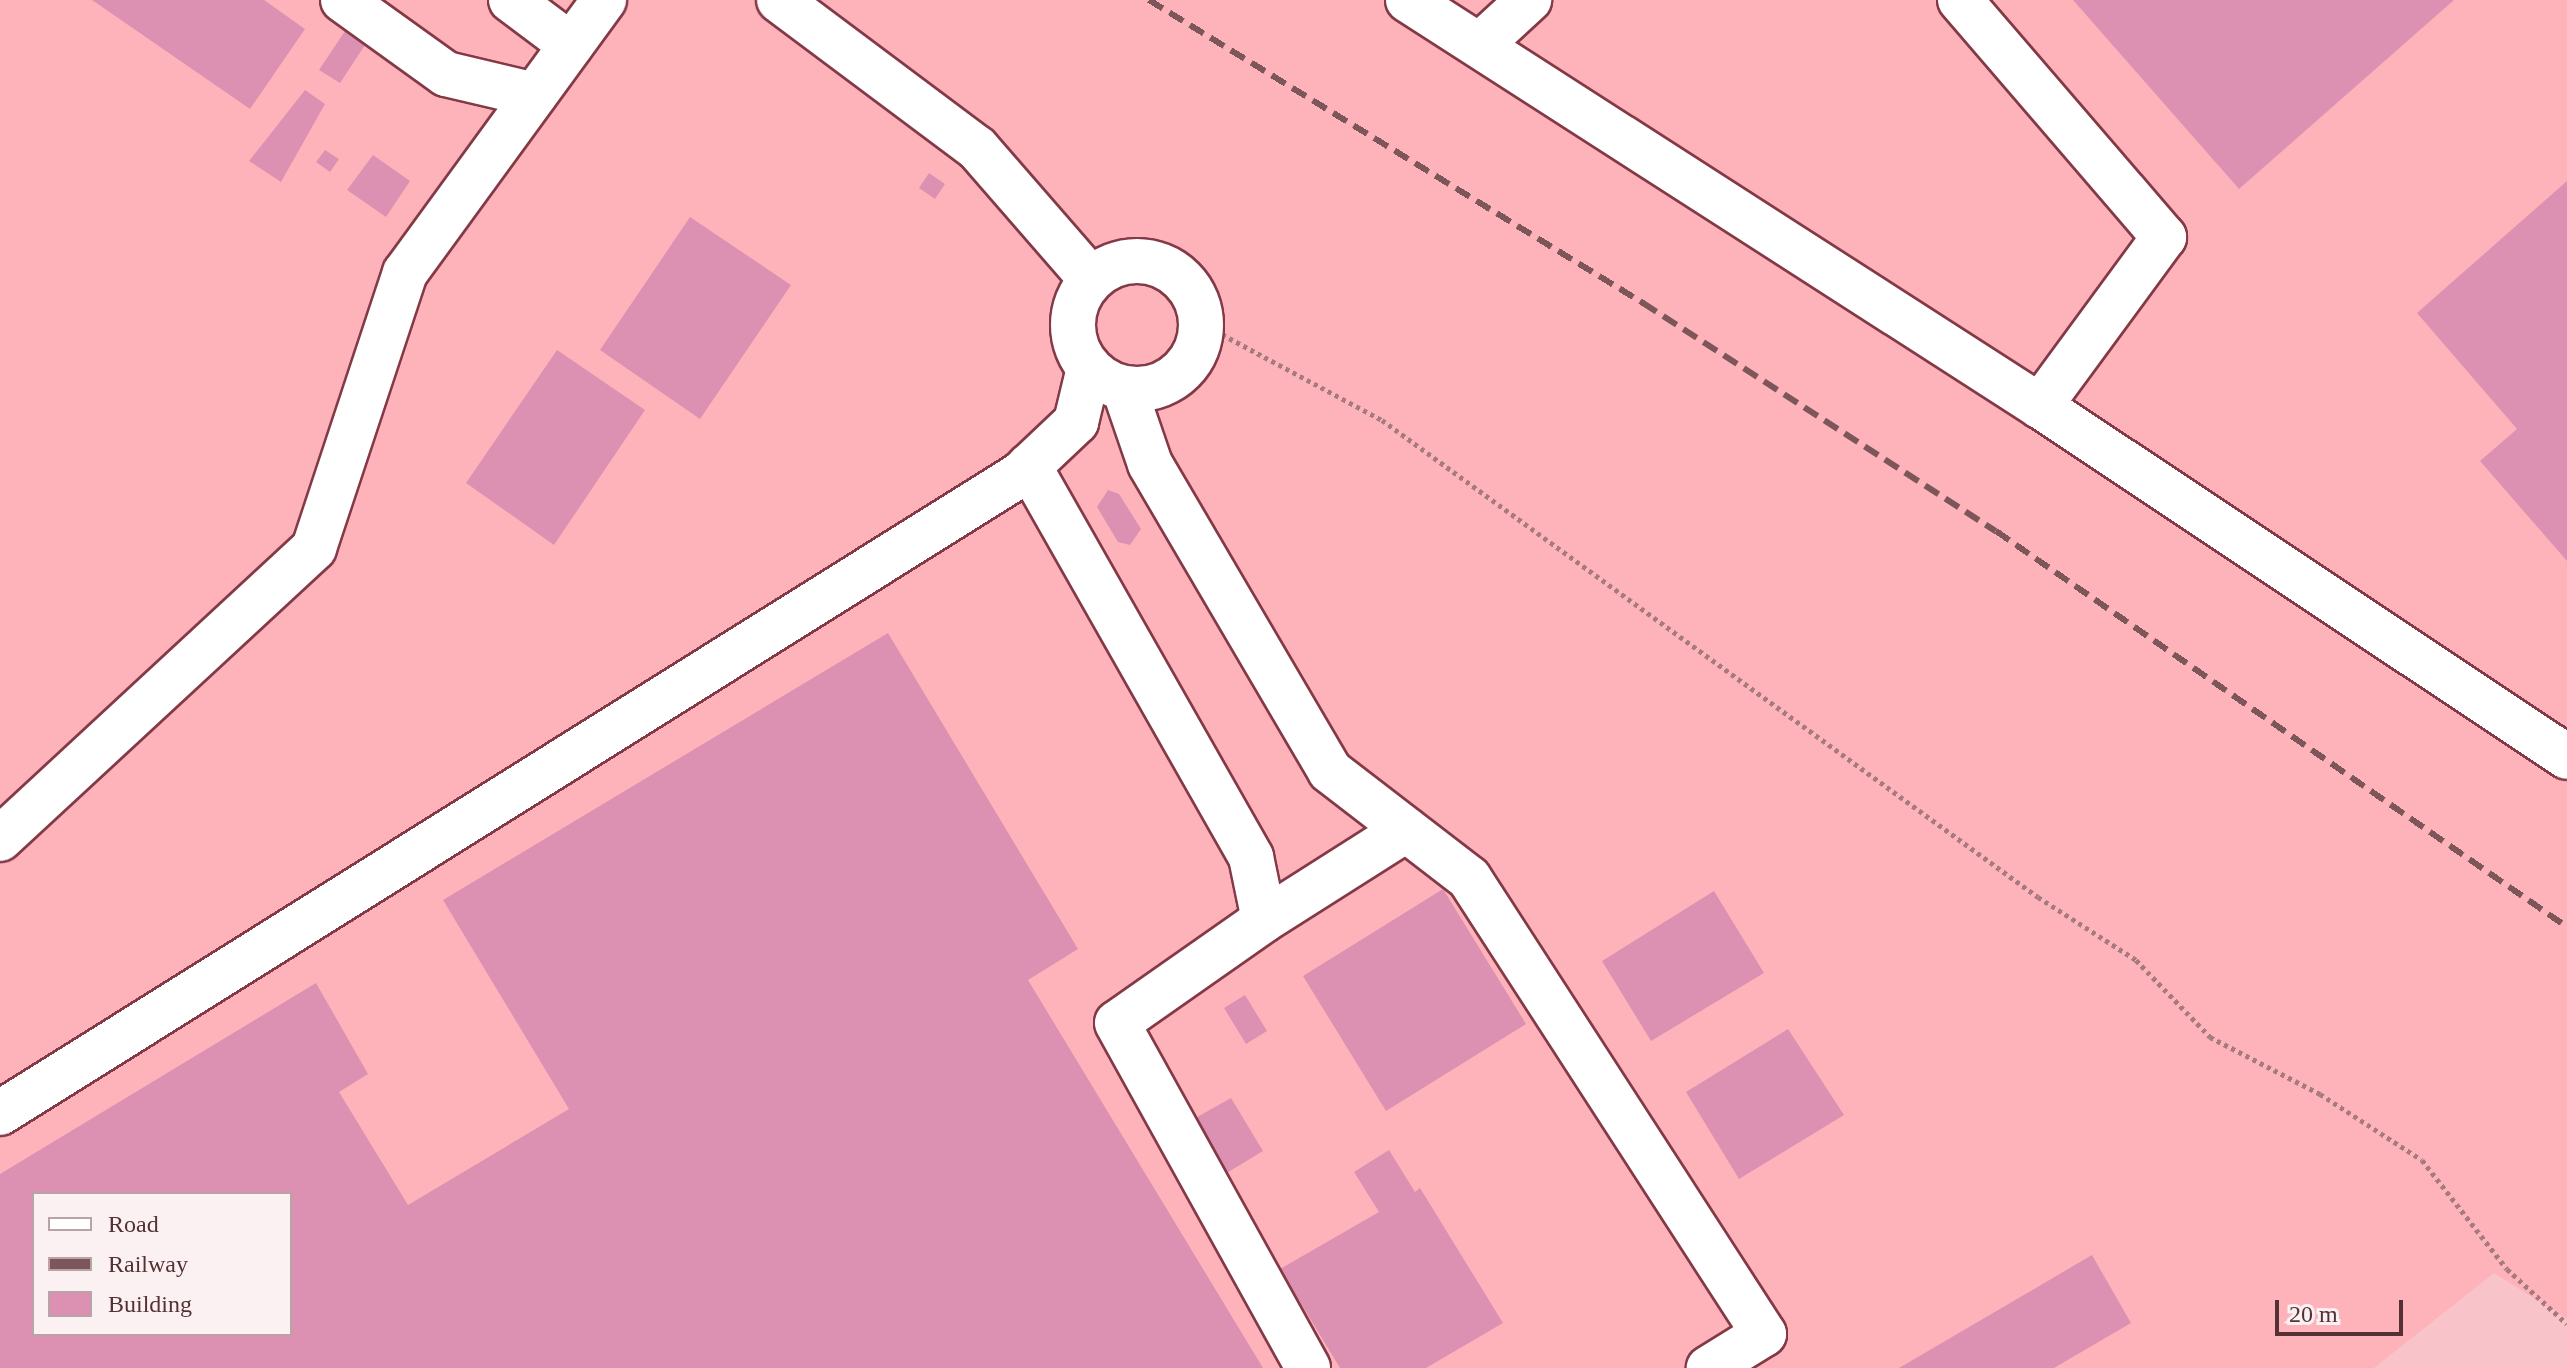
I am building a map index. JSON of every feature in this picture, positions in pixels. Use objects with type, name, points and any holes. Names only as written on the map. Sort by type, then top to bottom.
[{"type":"street","points":[[343,0],[446,74],[535,95]]},
{"type":"street","points":[[511,0],[571,45]]},
{"type":"street","points":[[0,839],[314,548],[405,273],[604,0]]},
{"type":"street","points":[[779,0],[977,148],[1091,279]]},
{"type":"street","points":[[1408,0],[2040,406],[2567,757]]},
{"type":"street","points":[[1480,45],[1529,0]]},
{"type":"street","points":[[1960,0],[2164,237],[2040,406]]},
{"type":"street","points":[[1106,378],[1142,389],[1176,376],[1189,362],[1201,323],[1186,283],[1150,262],[1128,261],[1091,279],[1073,313],[1078,352],[1106,378],[1150,464],[1330,771],[1469,878],[1764,1334],[1709,1368]]},
{"type":"street","points":[[0,1113],[1029,466],[1076,422],[1106,378]]},
{"type":"street","points":[[1029,466],[1251,857],[1264,920]]},
{"type":"street","points":[[1308,1368],[1117,1023],[1264,920],[1406,830]]},
{"type":"path","points":[[1201,323],[1382,420],[2038,897],[2136,960],[2210,1037],[2320,1094],[2422,1160],[2507,1269],[2567,1324]]},
{"type":"shaded area","points":[[0,0],[2567,0],[2567,1319],[2494,1273],[2374,1368],[0,1368]]},
{"type":"building","points":[[92,0],[264,0],[305,29],[250,109]]},
{"type":"building","points":[[2073,0],[2454,0],[2239,189]]},
{"type":"building","points":[[347,28],[367,42],[340,83],[319,70]]},
{"type":"building","points":[[305,90],[325,104],[281,182],[249,161]]},
{"type":"building","points":[[325,150],[339,159],[330,172],[316,162]]},
{"type":"building","points":[[373,155],[410,181],[386,217],[347,190]]},
{"type":"building","points":[[929,173],[945,184],[935,199],[919,188]]},
{"type":"building","points":[[2567,181],[2567,561],[2480,461],[2517,429],[2417,313]]},
{"type":"building","points":[[690,217],[791,285],[700,419],[600,350]]},
{"type":"building","points":[[557,350],[645,410],[554,545],[466,483]]},
{"type":"building","points":[[1108,490],[1119,494],[1141,529],[1130,545],[1118,542],[1097,507]]},
{"type":"building","points":[[888,633],[1078,949],[1028,980],[1263,1368],[0,1368],[0,1174],[316,983],[368,1074],[339,1092],[408,1205],[569,1109],[443,900]]},
{"type":"building","points":[[1443,889],[1526,1024],[1386,1111],[1303,976]]},
{"type":"building","points":[[1714,891],[1764,973],[1651,1041],[1602,961]]},
{"type":"building","points":[[1245,995],[1267,1031],[1246,1044],[1224,1008]]},
{"type":"building","points":[[1788,1029],[1844,1115],[1739,1179],[1686,1092]]},
{"type":"building","points":[[1231,1098],[1263,1151],[1225,1174],[1192,1120]]},
{"type":"building","points":[[1389,1150],[1415,1192],[1420,1188],[1503,1323],[1426,1368],[1340,1368],[1280,1269],[1379,1212],[1354,1172]]},
{"type":"building","points":[[2092,1255],[2131,1323],[2054,1368],[1899,1368]]},
{"type":"railway","points":[[1149,0],[1643,303],[1996,531],[2567,927]]}]
